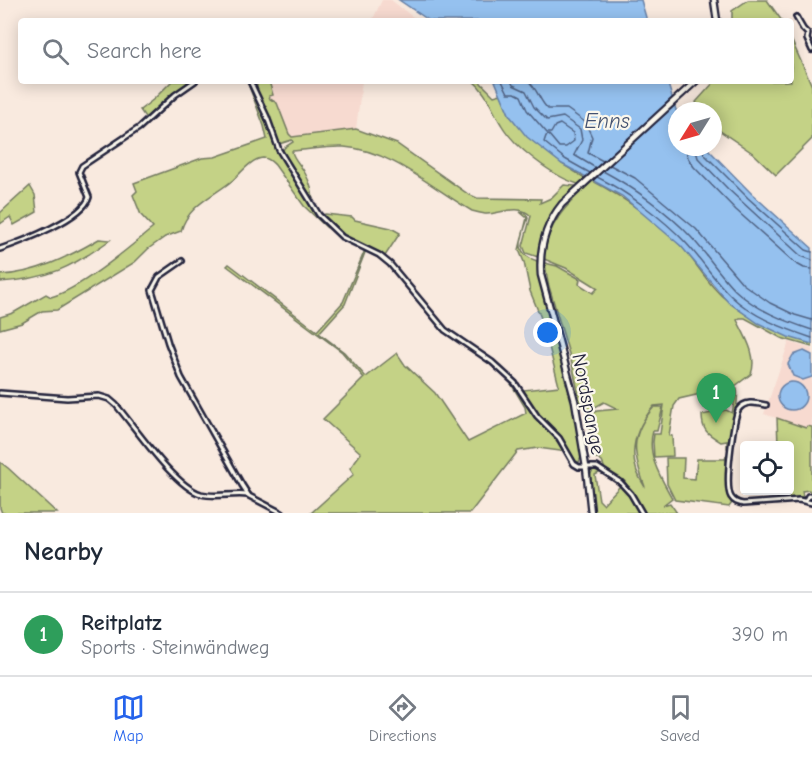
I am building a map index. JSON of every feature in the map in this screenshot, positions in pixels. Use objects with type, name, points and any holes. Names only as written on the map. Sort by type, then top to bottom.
[{"type":"main road","points":[[714,0],[717,18]]},
{"type":"main road","name":"Nordspange","points":[[591,513],[586,466],[572,388],[543,285],[540,266],[541,250],[548,226],[562,204],[693,84]]},
{"type":"street","points":[[796,17],[802,29],[808,34]]},
{"type":"street","points":[[812,30],[807,39],[812,50]]},
{"type":"street","points":[[0,249],[69,218],[84,207],[89,197],[79,170],[87,162],[139,128],[175,95],[191,84]]},
{"type":"street","points":[[251,84],[279,150],[324,222],[342,237],[379,255],[390,264],[438,324],[452,337],[485,357],[504,372],[520,390],[537,416],[559,438],[574,464],[579,467],[600,468],[620,482],[631,494],[642,513]]},
{"type":"street","points":[[182,261],[158,279],[152,288],[153,296],[181,377],[249,496]]},
{"type":"street","points":[[0,393],[106,398],[117,405],[164,463],[189,488],[210,496],[249,496],[282,513]]},
{"type":"street","points":[[766,405],[749,403],[742,405],[738,410],[731,452],[730,494],[735,502],[744,504],[806,501],[812,503]]},
{"type":"street","points":[[806,501],[808,496],[812,496]]},
{"type":"shaded area","points":[[382,0],[391,0],[414,18],[373,18]]},
{"type":"shaded area","points":[[270,84],[362,84],[356,129],[292,137],[277,103],[270,99],[269,96],[273,94]]},
{"type":"shaded area","points":[[789,342],[812,349],[812,427],[806,428],[764,414]]},
{"type":"green space","points":[[748,0],[767,0],[780,18],[732,18],[732,11]]},
{"type":"green space","points":[[794,46],[812,86],[812,139],[776,175],[754,154],[722,132],[722,102],[696,102],[712,84],[794,84]]},
{"type":"green space","points":[[169,84],[189,84],[147,120],[140,110]]},
{"type":"green space","points":[[248,84],[267,122],[278,152],[297,180],[312,210],[327,228],[304,206],[275,165],[267,159],[259,159],[189,214],[181,231],[165,237],[135,262],[57,310],[42,311],[22,323],[0,329],[0,317],[13,313],[46,294],[51,297],[76,286],[153,228],[141,215],[133,195],[137,191],[134,183],[202,158],[215,157],[267,139]]},
{"type":"green space","points":[[257,84],[270,84],[273,95],[269,96],[270,99],[277,103],[292,137],[356,129],[397,144],[477,198],[541,199],[540,203],[551,198],[564,185],[576,186],[551,217],[538,257],[526,253],[523,246],[531,216],[526,212],[510,210],[487,214],[472,211],[395,163],[361,150],[338,147],[292,151],[308,180],[313,203],[282,151],[293,142],[292,140],[279,144],[257,92]]},
{"type":"green space","points":[[482,84],[494,96],[501,94],[510,116],[562,164],[585,178],[578,184],[558,175],[535,160],[507,133],[478,85]]},
{"type":"green space","points":[[593,181],[616,194],[662,228],[682,247],[716,290],[739,310],[769,327],[812,344],[812,347],[781,338],[745,318],[737,320],[752,353],[751,374],[735,386],[679,399],[674,406],[669,435],[672,436],[673,456],[654,457],[654,434],[660,434],[664,405],[654,406],[648,414],[654,407],[663,407],[657,431],[653,431],[651,449],[656,466],[672,498],[663,505],[670,503],[677,513],[643,513],[624,480],[605,469],[602,462],[595,457],[588,417],[597,411],[618,409],[604,402],[590,410],[580,401],[572,364],[548,283],[545,263],[557,266],[580,279],[579,284],[593,293],[598,288],[566,268],[544,259],[549,235],[554,225],[575,198]],"holes":[[[640,429],[637,436],[636,455],[645,487],[635,466],[634,456],[634,445],[637,435]]]},
{"type":"green space","points":[[30,186],[35,195],[37,212],[14,225],[10,217],[0,224],[0,213]]},
{"type":"green space","points":[[325,214],[352,217],[355,220],[391,228],[400,233],[385,256],[344,236],[322,216]]},
{"type":"green space","points":[[99,239],[110,240],[71,265],[46,275],[0,282],[0,275],[39,268],[64,258]]},
{"type":"green space","points":[[521,241],[524,254],[537,261],[542,290],[573,403],[582,455],[579,462],[575,461],[561,437],[540,416],[523,390],[559,386],[543,323],[530,291],[519,250]]},
{"type":"green space","points":[[365,250],[345,304],[319,333],[344,352],[366,377],[397,353],[405,365],[435,393],[468,442],[526,413],[525,407],[507,377],[563,449],[560,451],[538,448],[518,451],[470,513],[311,513],[354,474],[350,468],[361,453],[323,419],[364,378],[342,352],[227,266],[229,264],[317,331],[343,302]]},
{"type":"green space","points":[[737,389],[730,449],[727,448],[727,441],[721,442],[707,432],[703,425],[702,415],[726,410],[732,413]]},
{"type":"green space","points":[[745,406],[737,422],[732,449],[731,488],[733,496],[743,502],[770,500],[745,503],[737,501],[733,497],[731,491],[730,467],[733,439],[738,415]]},
{"type":"green space","points":[[777,418],[806,428],[807,426],[812,427],[812,495],[809,490],[802,491],[803,497],[777,500],[778,495],[794,495],[794,441],[778,441]]},
{"type":"green space","points":[[726,455],[727,491],[732,503],[729,507],[675,500],[667,484],[666,458],[684,458],[683,478],[695,479],[697,459],[725,459]]},
{"type":"green space","points":[[0,462],[57,513],[2,513],[0,508]]},
{"type":"green space","points":[[593,470],[601,471],[616,480],[622,485],[640,513],[593,513],[590,475]],"holes":[[[601,472],[620,486],[603,504],[599,500],[595,475]]]},
{"type":"water","points":[[399,0],[641,0],[646,18],[426,18]]},
{"type":"water","name":"Enns","points":[[496,84],[668,84],[674,102],[668,102],[668,156],[715,156],[752,194],[812,248],[812,344],[788,337],[758,323],[728,302],[681,246],[622,196],[562,164],[527,137],[510,116]]},
{"type":"water","points":[[804,351],[812,355],[812,377],[803,380],[793,376],[788,364],[793,355]]},
{"type":"water","points":[[792,382],[802,386],[806,396],[802,406],[792,410],[782,406],[778,396],[782,386]]},
{"type":"place","name":"Reitplatz","points":[[716,423]]}]
